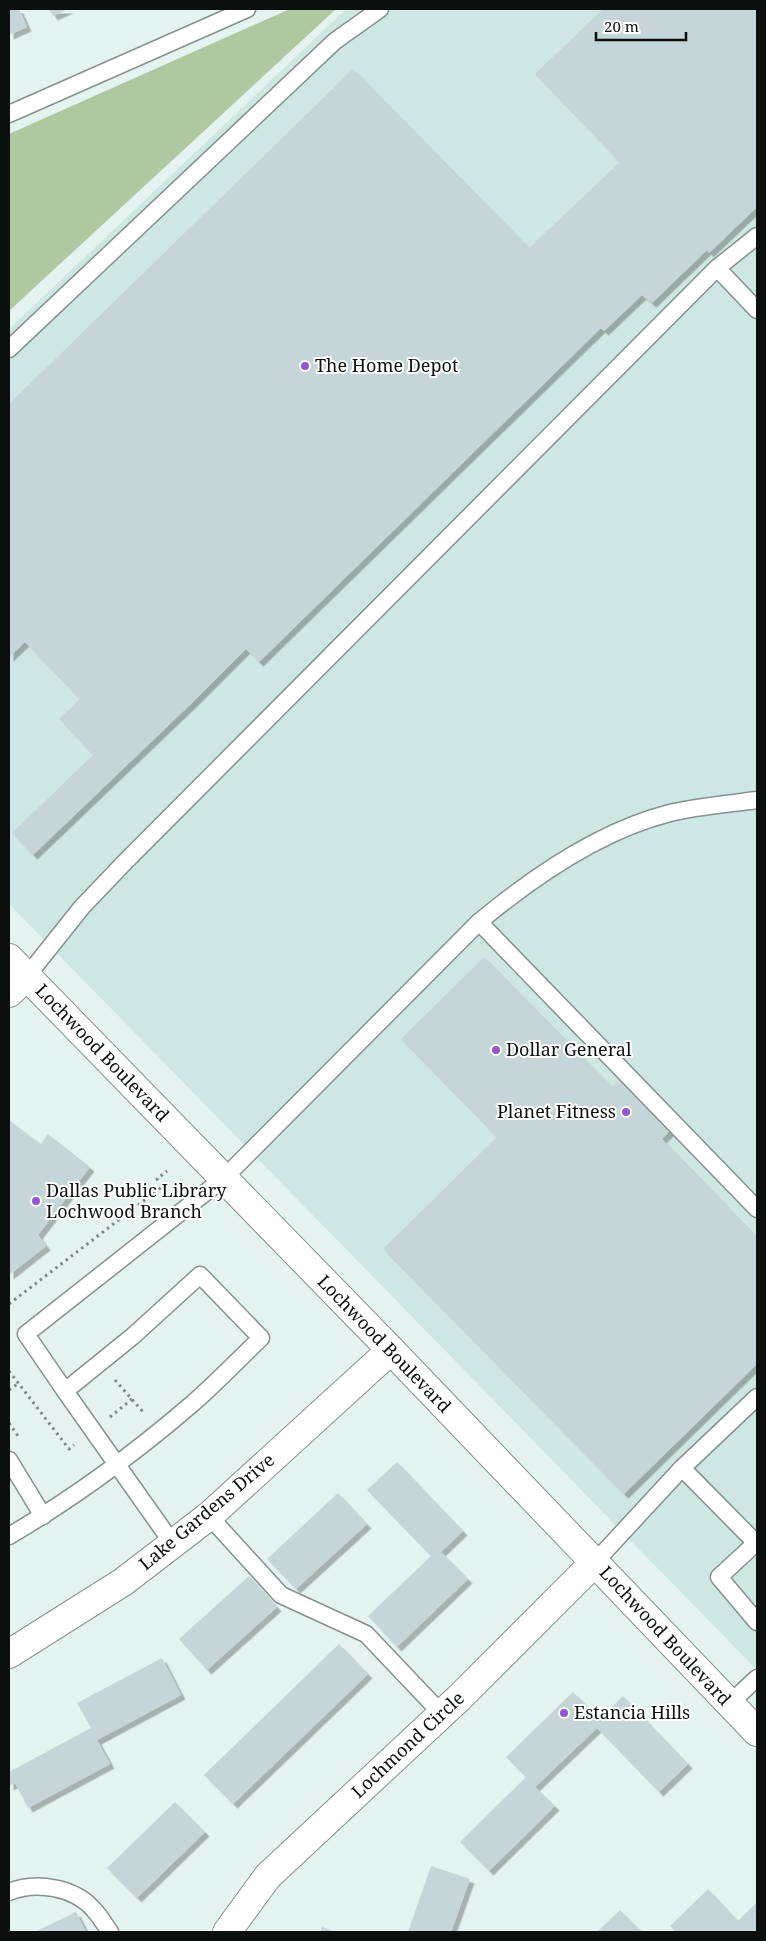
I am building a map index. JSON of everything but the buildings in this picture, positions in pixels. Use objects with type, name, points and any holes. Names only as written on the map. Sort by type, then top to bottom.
[{"type":"street","name":"Lochwood Boulevard","points":[[15,976],[224,1178],[757,1732]]},
{"type":"street","name":"Lake Gardens Drive","points":[[9,1654],[123,1582],[209,1516],[391,1350]]},
{"type":"street","name":"Lochmond Circle","points":[[227,1932],[268,1876],[442,1714],[594,1562]]},
{"type":"lane","points":[[9,114],[246,9]]},
{"type":"lane","points":[[9,349],[335,41],[380,9]]},
{"type":"lane","points":[[15,976],[124,863],[717,268],[757,236]]},
{"type":"lane","points":[[717,268],[757,310]]},
{"type":"lane","points":[[173,1544],[26,1334],[224,1178],[479,922],[511,895],[561,863],[627,828],[670,813],[757,800]]},
{"type":"lane","points":[[479,922],[757,1209]]},
{"type":"lane","points":[[9,1536],[43,1516],[117,1465],[192,1404],[261,1338],[200,1275],[133,1336],[65,1391]]},
{"type":"lane","points":[[594,1562],[682,1468],[757,1397]]},
{"type":"lane","points":[[9,1460],[43,1516]]},
{"type":"lane","points":[[682,1468],[757,1543],[719,1577],[757,1622]]},
{"type":"lane","points":[[209,1516],[281,1595],[366,1634],[442,1714]]},
{"type":"lane","points":[[729,1704],[757,1678]]},
{"type":"lane","points":[[9,1892],[36,1886],[55,1888],[77,1895],[94,1909],[110,1932]]},
{"type":"path","points":[[9,1304],[163,1186],[157,1179],[167,1172]]},
{"type":"path","points":[[100,1362],[159,1431]]},
{"type":"path","points":[[9,1390],[19,1383]]},
{"type":"path","points":[[9,1422],[24,1445]]},
{"type":"shaded area","points":[[346,9],[757,9],[757,1670],[9,904],[9,329]]},
{"type":"green space","points":[[290,9],[336,9],[9,311],[9,134]]},
{"type":"place","name":"The Home Depot","points":[[305,366]]},
{"type":"place","name":"Dollar General","points":[[496,1050]]},
{"type":"place","name":"Planet Fitness","points":[[626,1112]]},
{"type":"place","name":"Dallas Public Library Lochwood Branch","points":[[36,1201]]},
{"type":"place","name":"Estancia Hills","points":[[564,1713]]}]
